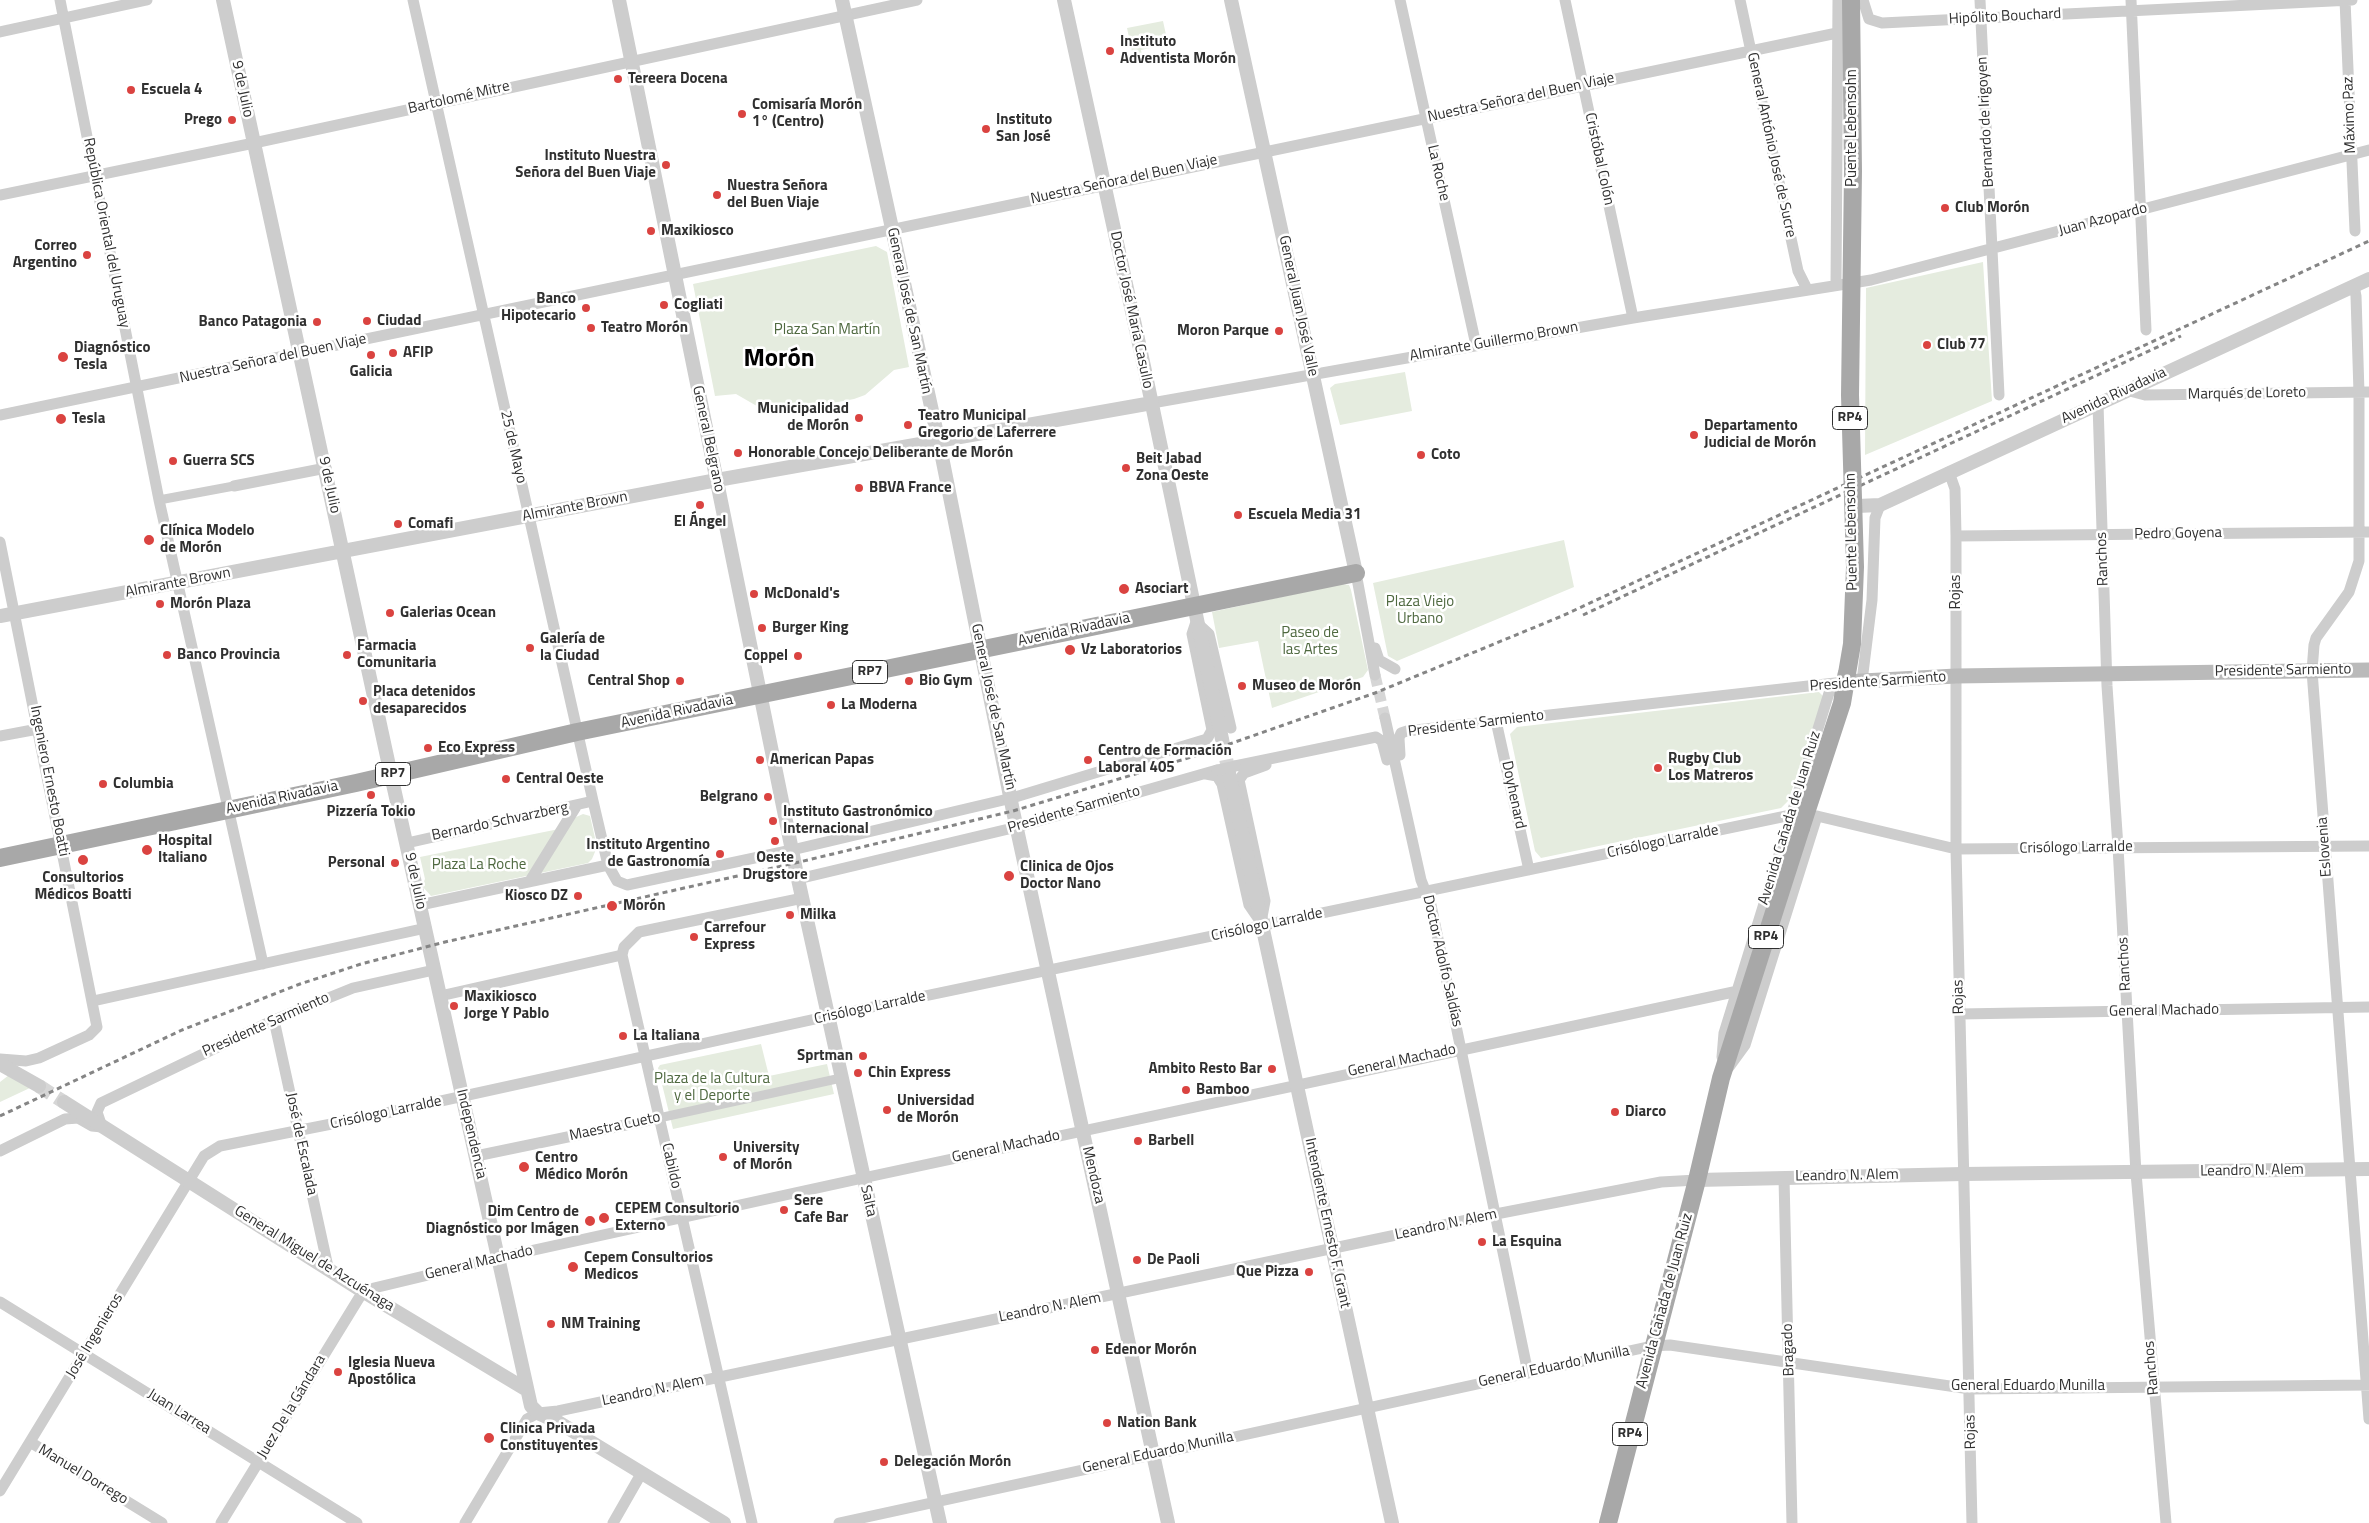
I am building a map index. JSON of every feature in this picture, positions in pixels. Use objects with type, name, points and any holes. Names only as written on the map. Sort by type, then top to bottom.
[{"type":"main road","name":"Puente Lebensohn","points":[[1731,1047],[1842,703],[1852,636],[1855,558],[1850,403],[1853,170],[1851,0]]},
{"type":"main road","name":"Avenida Cañada de Juan Ruiz","points":[[1843,284],[1847,445],[1849,470],[1857,506],[1857,570],[1844,682]]},
{"type":"main road","name":"Avenida Rivadavia","points":[[0,858],[391,775],[577,732],[980,649],[1195,614],[1356,573]]},
{"type":"main road","name":"Presidente Sarmiento","points":[[1844,682],[1956,676],[2369,670]]},
{"type":"main road","name":"Avenida Cañada de Juan Ruiz","points":[[1608,1523],[1652,1346],[1697,1180],[1721,1078],[1731,1047]]},
{"type":"street","name":"República Oriental del Uruguay","points":[[60,0],[159,500],[263,964]]},
{"type":"street","points":[[0,32],[146,0]]},
{"type":"street","name":"9 de Julio","points":[[223,0],[434,970]]},
{"type":"street","name":"25 de Mayo","points":[[413,0],[608,865],[617,881],[627,885]]},
{"type":"street","name":"General Belgrano","points":[[619,0],[798,879]]},
{"type":"street","name":"General José de San Martín","points":[[842,0],[938,440],[1017,827]]},
{"type":"street","name":"Bartolomé Mitre","points":[[0,195],[95,174],[254,143],[631,60],[917,0]]},
{"type":"street","name":"Doctor José María Casullo","points":[[1064,0],[1152,403],[1221,734]]},
{"type":"street","name":"General Juan José Valle","points":[[1231,0],[1356,573],[1375,675]]},
{"type":"street","name":"La Roche","points":[[1400,0],[1476,345]]},
{"type":"street","name":"Cristóbal Colón","points":[[1565,0],[1633,318]]},
{"type":"street","name":"General António José de Sucre","points":[[1740,0],[1798,271],[1807,288]]},
{"type":"street","points":[[1838,0],[1837,33],[1843,284]]},
{"type":"street","name":"Hipólito Bouchard","points":[[1863,0],[1869,19],[1882,23],[1980,18],[2131,5],[2352,0]]},
{"type":"street","name":"Bernardo de Irigoyen","points":[[1980,0],[1998,395]]},
{"type":"street","name":"Máximo Paz","points":[[2345,0],[2354,231]]},
{"type":"street","points":[[2131,5],[2142,210],[2146,330]]},
{"type":"street","name":"Nuestra Señora del Buen Viaje","points":[[0,415],[485,316],[891,231],[1103,184],[1264,153],[1837,33]]},
{"type":"street","name":"Juan Azopardo","points":[[1843,284],[1871,280],[2369,150]]},
{"type":"street","name":"Avenida Rivadavia","points":[[1857,506],[1880,505],[2369,279]]},
{"type":"street","name":"Almirante Guillermo Brown","points":[[1152,403],[1313,376],[1476,345],[1807,288],[1843,284]]},
{"type":"street","name":"Eslovenia","points":[[2354,286],[2364,392],[2364,532],[2354,580],[2341,607],[2316,638],[2312,671],[2368,1385],[2369,1419]]},
{"type":"street","name":"Marqués de Loreto","points":[[2126,390],[2145,395],[2364,392]]},
{"type":"street","name":"Almirante Brown","points":[[0,616],[177,584],[717,480],[1152,403]]},
{"type":"street","name":"Ranchos","points":[[2098,404],[2107,674],[2136,1173],[2166,1523]]},
{"type":"street","points":[[159,500],[326,468]]},
{"type":"street","name":"Rojas","points":[[1949,472],[1955,489],[1956,849],[1972,1523]]},
{"type":"street","points":[[1862,681],[1872,600],[1875,518],[1880,505]]},
{"type":"street","name":"Pedro Goyena","points":[[1956,536],[2364,532]]},
{"type":"street","name":"Ingeniero Ernesto Boatti","points":[[0,542],[97,1027],[89,1035],[26,1061],[0,1059]]},
{"type":"street","name":"General Juan José Valle","points":[[1364,613],[1369,618],[1377,657],[1384,664],[1395,669]]},
{"type":"street","name":"Avenida Cañada de Juan Ruiz","points":[[1721,1078],[1745,1044],[1805,819],[1829,693],[1844,682]]},
{"type":"street","name":"Avenida Cañada de Juan Ruiz","points":[[1721,1078],[1724,1033],[1738,991],[1805,819],[1806,804],[1844,682]]},
{"type":"street","name":"Presidente Sarmiento","points":[[1398,743],[1401,733],[1407,731],[1844,682]]},
{"type":"street","points":[[1385,718],[1400,785]]},
{"type":"street","name":"Doyhenard","points":[[1496,721],[1529,870]]},
{"type":"street","points":[[0,736],[38,729]]},
{"type":"street","name":"Presidente Sarmiento","points":[[627,885],[792,850],[1012,798],[1221,734]]},
{"type":"street","name":"Presidente Sarmiento","points":[[798,879],[1017,827],[1204,774],[1372,738],[1379,739]]},
{"type":"street","name":"Doctor Adolfo Saldías","points":[[1379,739],[1382,741],[1391,773],[1400,785],[1421,880],[1427,892],[1463,1048],[1528,1373]]},
{"type":"street","name":"Doctor Adolfo Saldías","points":[[1398,743],[1404,769],[1400,785]]},
{"type":"street","name":"Intendente Ernesto F. Grant","points":[[1262,924],[1265,901],[1239,780],[1244,773],[1264,767],[1270,759]]},
{"type":"street","name":"Intendente Ernesto F. Grant","points":[[1227,770],[1298,1084],[1392,1523]]},
{"type":"street","name":"Intendente Ernesto F. Grant","points":[[1204,774],[1217,776],[1222,784],[1249,905],[1262,924]]},
{"type":"street","name":"Bernardo Schvarzberg","points":[[407,843],[593,801]]},
{"type":"street","points":[[530,881],[576,805]]},
{"type":"street","name":"Crisólogo Larralde","points":[[189,1181],[210,1150],[220,1146],[462,1097],[829,1016],[1049,971],[1262,924],[1529,870],[1805,819],[1956,849],[2369,846]]},
{"type":"street","name":"Mendoza","points":[[1017,827],[1168,1523]]},
{"type":"street","points":[[420,905],[608,865]]},
{"type":"street","name":"Salta","points":[[798,879],[940,1523]]},
{"type":"street","points":[[440,996],[622,955],[624,946],[639,932],[803,898]]},
{"type":"street","points":[[93,1001],[426,928]]},
{"type":"street","name":"Cabildo","points":[[622,955],[752,1523]]},
{"type":"street","name":"Presidente Sarmiento","points":[[102,1127],[97,1106],[104,1100],[274,1020],[353,988],[434,970]]},
{"type":"street","name":"Independencia","points":[[434,970],[527,1390],[531,1406],[538,1413]]},
{"type":"street","name":"General Machado","points":[[364,1292],[498,1258],[863,1178],[1463,1048],[1738,991]]},
{"type":"street","name":"General Machado","points":[[1960,1014],[2369,1008]]},
{"type":"street","name":"José de Escalada","points":[[274,1020],[328,1267]]},
{"type":"street","points":[[0,1064],[39,1086]]},
{"type":"street","name":"Maestra Cueto","points":[[476,1156],[841,1078]]},
{"type":"street","name":"General Miguel de Azcuénaga","points":[[64,1102],[328,1267],[364,1292],[527,1390]]},
{"type":"street","name":"General Miguel de Azcuénaga","points":[[0,1151],[64,1119],[78,1118],[92,1126],[102,1127]]},
{"type":"street","name":"Leandro N. Alem","points":[[538,1413],[558,1411],[719,1378],[1332,1248],[1661,1182],[1963,1174],[2369,1170]]},
{"type":"street","name":"Bragado","points":[[1784,1178],[1792,1523]]},
{"type":"street","name":"José Ingenieros","points":[[0,1490],[85,1354],[189,1181]]},
{"type":"street","name":"Juez De la Gándara","points":[[221,1523],[364,1292]]},
{"type":"street","name":"Juan Larrea","points":[[0,1302],[357,1523]]},
{"type":"street","name":"General Eduardo Munilla","points":[[839,1523],[1652,1346],[1670,1345],[1789,1364],[1970,1389],[2368,1385]]},
{"type":"street","points":[[465,1523],[527,1419],[538,1413],[558,1422],[724,1523]]},
{"type":"street","name":"Manuel Dorrego","points":[[30,1442],[162,1523]]},
{"type":"street","points":[[612,1523],[642,1474]]},
{"type":"green space","points":[[1163,21],[1168,44],[1141,50],[1143,60],[1134,61],[1127,28]]},
{"type":"green space","name":"Plaza San Martín","points":[[876,246],[887,252],[909,367],[894,370],[865,395],[854,399],[785,412],[773,413],[762,409],[736,394],[715,396],[693,284]]},
{"type":"green space","name":"Club 77","points":[[1983,262],[1992,401],[1865,455],[1866,288]]},
{"type":"green space","points":[[1405,372],[1412,411],[1340,425],[1330,388],[1335,384]]},
{"type":"green space","name":"Plaza Viejo Urbano","points":[[1564,540],[1574,587],[1397,661],[1388,656],[1373,583]]},
{"type":"green space","name":"Paseo de las Artes","points":[[1341,584],[1349,585],[1351,590],[1368,670],[1363,677],[1272,708],[1258,641],[1219,648],[1212,612]]},
{"type":"green space","name":"Rugby Club Los Matreros","points":[[1819,692],[1824,697],[1788,801],[1781,808],[1541,858],[1535,851],[1510,734],[1517,727]]},
{"type":"green space","name":"Plaza La Roche","points":[[583,814],[590,816],[597,847],[592,859],[588,863],[431,896],[422,886],[425,879],[420,857],[569,827],[574,818]]},
{"type":"green space","name":"Plaza de la Cultura y el Deporte","points":[[761,1044],[769,1076],[827,1064],[834,1094],[673,1129],[658,1068],[660,1065]]},
{"type":"green space","points":[[9,1075],[32,1087],[0,1102],[0,1082]]},
{"type":"tunnel","points":[[1375,675],[1385,718]]},
{"type":"tunnel","points":[[1222,739],[1229,773]]},
{"type":"tunnel","points":[[39,1086],[64,1102]]},
{"type":"railway","points":[[0,1116],[182,1030],[300,984],[361,964],[445,942],[795,863],[1013,811],[1198,755],[1375,693],[1562,616],[2369,241]]},
{"type":"railway","points":[[1583,615],[2181,336]]},
{"type":"place","name":"Instituto Adventista Morón","points":[[1110,51]]},
{"type":"place","name":"Tereera Docena","points":[[618,79]]},
{"type":"place","name":"Escuela 4","points":[[131,90]]},
{"type":"place","name":"Comisaría Morón 1° (Centro)","points":[[742,114]]},
{"type":"place","name":"Prego","points":[[232,120]]},
{"type":"place","name":"Instituto San José","points":[[986,129]]},
{"type":"place","name":"Instituto Nuestra Señora del Buen Viaje","points":[[666,165]]},
{"type":"place","name":"Nuestra Señora del Buen Viaje","points":[[717,195]]},
{"type":"place","name":"Club Morón","points":[[1945,208]]},
{"type":"place","name":"Maxikiosco","points":[[651,231]]},
{"type":"place","name":"Correo Argentino","points":[[87,255]]},
{"type":"place","name":"Cogliati","points":[[664,305]]},
{"type":"place","name":"Banco Hipotecario","points":[[586,308]]},
{"type":"place","name":"Ciudad","points":[[367,321]]},
{"type":"place","name":"Banco Patagonia","points":[[317,322]]},
{"type":"place","name":"Teatro Morón","points":[[591,328]]},
{"type":"place","name":"Moron Parque","points":[[1279,331]]},
{"type":"place","name":"Club 77","points":[[1927,345]]},
{"type":"place","name":"AFIP","points":[[393,353]]},
{"type":"place","name":"Galicia","points":[[371,355]]},
{"type":"place","name":"Diagnóstico Tesla","points":[[63,357]]},
{"type":"place","name":"Municipalidad de Morón","points":[[859,418]]},
{"type":"place","name":"Tesla","points":[[61,419]]},
{"type":"place","name":"Teatro Municipal Gregorio de Laferrere","points":[[908,425]]},
{"type":"place","name":"Departamento Judicial de Morón","points":[[1694,435]]},
{"type":"place","name":"Honorable Concejo Deliberante de Morón","points":[[738,453]]},
{"type":"place","name":"Coto","points":[[1421,455]]},
{"type":"place","name":"Guerra SCS","points":[[173,461]]},
{"type":"place","name":"Beit Jabad Zona Oeste","points":[[1126,468]]},
{"type":"place","name":"BBVA France","points":[[859,488]]},
{"type":"place","name":"El Ángel","points":[[700,505]]},
{"type":"place","name":"Escuela Media 31","points":[[1238,515]]},
{"type":"place","name":"Comafi","points":[[398,524]]},
{"type":"place","name":"Clínica Modelo de Morón","points":[[149,540]]},
{"type":"place","name":"Asociart","points":[[1124,589]]},
{"type":"place","name":"McDonald's","points":[[754,594]]},
{"type":"place","name":"Morón Plaza","points":[[160,604]]},
{"type":"place","name":"Galerias Ocean","points":[[390,613]]},
{"type":"place","name":"Burger King","points":[[762,628]]},
{"type":"place","name":"Galería de la Ciudad","points":[[530,648]]},
{"type":"place","name":"Vz Laboratorios","points":[[1070,650]]},
{"type":"place","name":"Banco Provincia","points":[[167,655]]},
{"type":"place","name":"Farmacia Comunitaria","points":[[347,655]]},
{"type":"place","name":"Coppel","points":[[798,656]]},
{"type":"place","name":"Central Shop","points":[[680,681]]},
{"type":"place","name":"Bio Gym","points":[[909,681]]},
{"type":"place","name":"Museo de Morón","points":[[1242,686]]},
{"type":"place","name":"Placa detenidos desaparecidos","points":[[363,701]]},
{"type":"place","name":"La Moderna","points":[[831,705]]},
{"type":"place","name":"Eco Express","points":[[428,748]]},
{"type":"place","name":"American Papas","points":[[760,760]]},
{"type":"place","name":"Centro de Formación Laboral 405","points":[[1088,760]]},
{"type":"place","name":"Rugby Club Los Matreros","points":[[1658,768]]},
{"type":"place","name":"Central Oeste","points":[[506,779]]},
{"type":"place","name":"Columbia","points":[[103,784]]},
{"type":"place","name":"Pizzería Tokio","points":[[371,795]]},
{"type":"place","name":"Belgrano","points":[[768,797]]},
{"type":"place","name":"Instituto Gastronómico Internacional","points":[[773,821]]},
{"type":"place","name":"Oeste Drugstore","points":[[775,841]]},
{"type":"place","name":"Hospital Italiano","points":[[147,850]]},
{"type":"place","name":"Instituto Argentino de Gastronomía","points":[[720,854]]},
{"type":"place","name":"Consultorios Médicos Boatti","points":[[83,860]]},
{"type":"place","name":"Personal","points":[[395,863]]},
{"type":"place","name":"Clinica de Ojos Doctor Nano","points":[[1009,876]]},
{"type":"place","name":"Kiosco DZ","points":[[578,896]]},
{"type":"place","name":"Morón","points":[[612,906]]},
{"type":"place","name":"Milka","points":[[790,915]]},
{"type":"place","name":"Carrefour Express","points":[[694,937]]},
{"type":"place","name":"Maxikiosco Jorge Y Pablo","points":[[454,1006]]},
{"type":"place","name":"La Italiana","points":[[623,1036]]},
{"type":"place","name":"Sprtman","points":[[863,1056]]},
{"type":"place","name":"Ambito Resto Bar","points":[[1272,1069]]},
{"type":"place","name":"Chin Express","points":[[858,1073]]},
{"type":"place","name":"Bamboo","points":[[1186,1090]]},
{"type":"place","name":"Universidad de Morón","points":[[887,1110]]},
{"type":"place","name":"Diarco","points":[[1615,1112]]},
{"type":"place","name":"Barbell","points":[[1138,1141]]},
{"type":"place","name":"University of Morón","points":[[723,1157]]},
{"type":"place","name":"Centro Médico Morón","points":[[524,1167]]},
{"type":"place","name":"Sere Cafe Bar","points":[[784,1210]]},
{"type":"place","name":"CEPEM Consultorio Externo","points":[[604,1218]]},
{"type":"place","name":"Dim Centro de Diagnóstico por Imágen","points":[[590,1221]]},
{"type":"place","name":"La Esquina","points":[[1482,1242]]},
{"type":"place","name":"De Paoli","points":[[1137,1260]]},
{"type":"place","name":"Cepem Consultorios Medicos","points":[[573,1267]]},
{"type":"place","name":"Que Pizza","points":[[1309,1272]]},
{"type":"place","name":"NM Training","points":[[551,1324]]},
{"type":"place","name":"Edenor Morón","points":[[1095,1350]]},
{"type":"place","name":"Iglesia Nueva Apostólica","points":[[338,1372]]},
{"type":"place","name":"Nation Bank","points":[[1107,1423]]},
{"type":"place","name":"Clinica Privada Constituyentes","points":[[489,1438]]},
{"type":"place","name":"Delegación Morón","points":[[884,1462]]},
{"type":"district","name":"Morón","points":[[779,360]]}]
